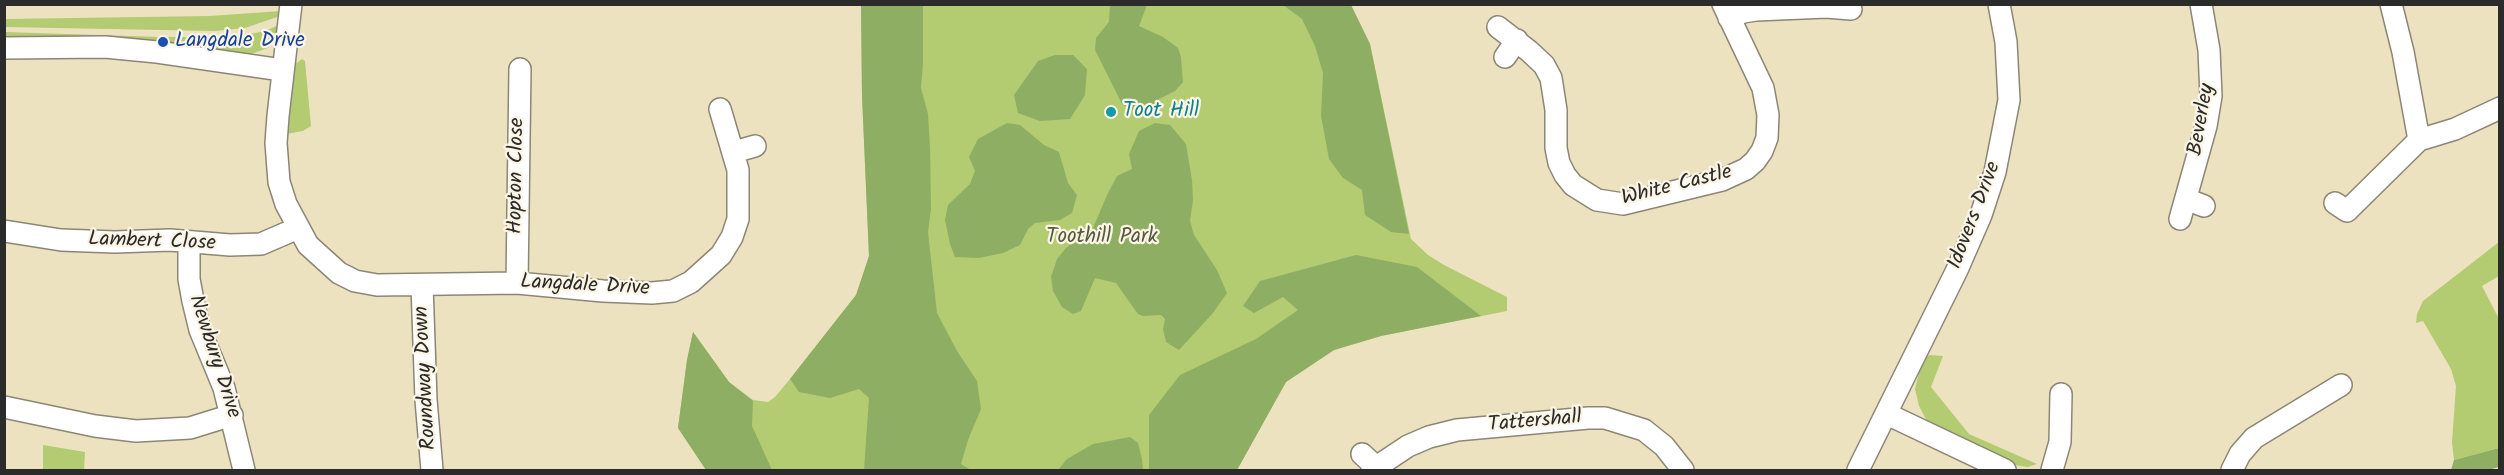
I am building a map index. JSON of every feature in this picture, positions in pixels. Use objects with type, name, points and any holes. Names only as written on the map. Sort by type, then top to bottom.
[{"type":"street","name":"Langdale Drive","points":[[291,4],[282,70],[277,162],[279,182],[297,228],[308,245],[339,273],[355,280],[377,285],[517,283],[603,291],[652,293],[673,291],[691,282],[721,255],[732,237],[738,219],[739,180],[734,152],[720,109]]},
{"type":"street","name":"Idovers Drive","points":[[1887,414],[1966,250],[1995,172],[2009,100],[2006,42],[1999,4]]},
{"type":"street","name":"Beverley","points":[[2190,208],[2211,96],[2209,50],[2201,4]]},
{"type":"street","points":[[2391,4],[2403,52],[2419,140]]},
{"type":"street","name":"White Castle","points":[[1498,27],[1511,49],[1544,65],[1551,78],[1557,110],[1556,148],[1559,163],[1565,175],[1573,185],[1597,200],[1623,204],[1722,180],[1748,168],[1762,151],[1767,138],[1768,116],[1763,88],[1726,11],[1826,7],[1851,9]]},
{"type":"street","points":[[4,48],[66,46],[123,49],[282,70]]},
{"type":"street","name":"Hopton Close","points":[[517,283],[520,69]]},
{"type":"street","points":[[2335,203],[2347,211],[2419,140],[2455,129],[2499,108]]},
{"type":"street","points":[[734,152],[755,146]]},
{"type":"street","name":"Lambert Close","points":[[4,231],[61,240],[230,245],[261,244],[297,228]]},
{"type":"street","name":"Newbury Drive","points":[[189,242],[189,279],[193,301],[200,330],[224,388],[244,471]]},
{"type":"street","name":"Roundway Down","points":[[422,285],[426,400],[432,471]]},
{"type":"street","points":[[2232,471],[2247,444],[2254,438],[2341,385]]},
{"type":"street","points":[[2052,471],[2060,442],[2061,394]]},
{"type":"street","points":[[4,407],[91,425],[136,431],[190,428],[213,423],[232,415]]},
{"type":"street","points":[[1858,471],[1887,414],[2005,471]]},
{"type":"street","name":"Tattershall","points":[[1370,464],[1419,441],[1456,430],[1605,418],[1644,430],[1664,446],[1683,471]]},
{"type":"green space","name":"Toothill Park","points":[[861,5],[1351,5],[1370,44],[1411,239],[1428,255],[1444,265],[1507,297],[1507,311],[1381,336],[1334,350],[1286,382],[1237,470],[706,470],[678,428],[693,332],[729,382],[753,400],[768,402],[790,379],[856,295],[864,272],[869,256],[862,95]]},
{"type":"green space","points":[[861,5],[923,5],[921,88],[928,114],[930,147],[931,209],[928,232],[937,313],[957,351],[977,381],[981,409],[961,464],[971,470],[864,470],[869,398],[859,389],[830,398],[799,392],[790,379],[856,295],[869,256],[862,95]]},
{"type":"green space","points":[[1110,5],[1147,5],[1139,26],[1163,37],[1178,48],[1181,57],[1183,82],[1175,91],[1159,99],[1156,107],[1139,114],[1122,104],[1095,50],[1096,38],[1109,22]]},
{"type":"green space","points":[[1283,5],[1351,5],[1370,44],[1409,234],[1391,232],[1365,215],[1362,190],[1343,178],[1329,159],[1321,116],[1323,73],[1315,46],[1302,19]]},
{"type":"green space","points":[[281,11],[280,16],[245,28],[214,31],[5,27],[5,19],[210,16]]},
{"type":"green space","points":[[281,24],[274,42],[268,48],[248,55],[5,40],[4,32],[235,37],[265,31]]},
{"type":"green space","points":[[1055,55],[1073,55],[1087,69],[1085,95],[1070,119],[1040,121],[1018,113],[1014,95],[1038,61]]},
{"type":"green space","points":[[302,59],[305,61],[311,126],[303,131],[286,134],[294,65]]},
{"type":"green space","points":[[1007,123],[1020,125],[1044,145],[1059,152],[1068,183],[1077,195],[1072,213],[1060,220],[1035,223],[1028,229],[1020,245],[1003,253],[979,258],[955,257],[945,220],[948,205],[970,184],[975,171],[969,157],[978,139]]},
{"type":"green space","points":[[1155,123],[1170,125],[1186,144],[1192,180],[1193,200],[1190,221],[1194,235],[1217,270],[1227,293],[1213,313],[1179,350],[1166,342],[1163,329],[1165,319],[1161,315],[1138,314],[1116,283],[1095,278],[1081,311],[1073,314],[1062,307],[1053,291],[1051,277],[1057,259],[1066,248],[1073,243],[1089,243],[1095,240],[1093,228],[1107,195],[1117,176],[1132,169],[1129,154],[1139,131]]},
{"type":"green space","points":[[2499,242],[2499,276],[2482,286],[2499,319],[2499,448],[2454,460],[2452,442],[2456,386],[2451,369],[2423,321],[2416,323],[2417,314],[2423,301]]},
{"type":"green space","points":[[1356,255],[1417,267],[1481,316],[1381,336],[1334,350],[1286,382],[1237,470],[1149,470],[1149,415],[1180,375],[1256,339],[1298,310],[1283,297],[1254,313],[1243,306],[1260,281]]},
{"type":"green space","points":[[693,332],[729,382],[753,401],[752,426],[772,470],[706,470],[678,428]]},
{"type":"green space","points":[[1927,356],[1943,356],[1931,387],[1969,434],[2037,464],[2028,467],[2014,465],[1947,434],[1927,421],[1919,406],[1915,389],[1919,373]]},
{"type":"green space","points":[[1130,437],[1138,443],[1143,470],[1058,470],[1067,459],[1093,444]]},
{"type":"green space","points":[[43,445],[85,452],[84,470],[43,470]]},
{"type":"green space","points":[[2499,448],[2499,467],[2488,470],[2451,470],[2454,460]]},
{"type":"place","name":"Langdale Drive","points":[[163,42]]},
{"type":"place","name":"Toot Hill","points":[[1111,112]]}]
